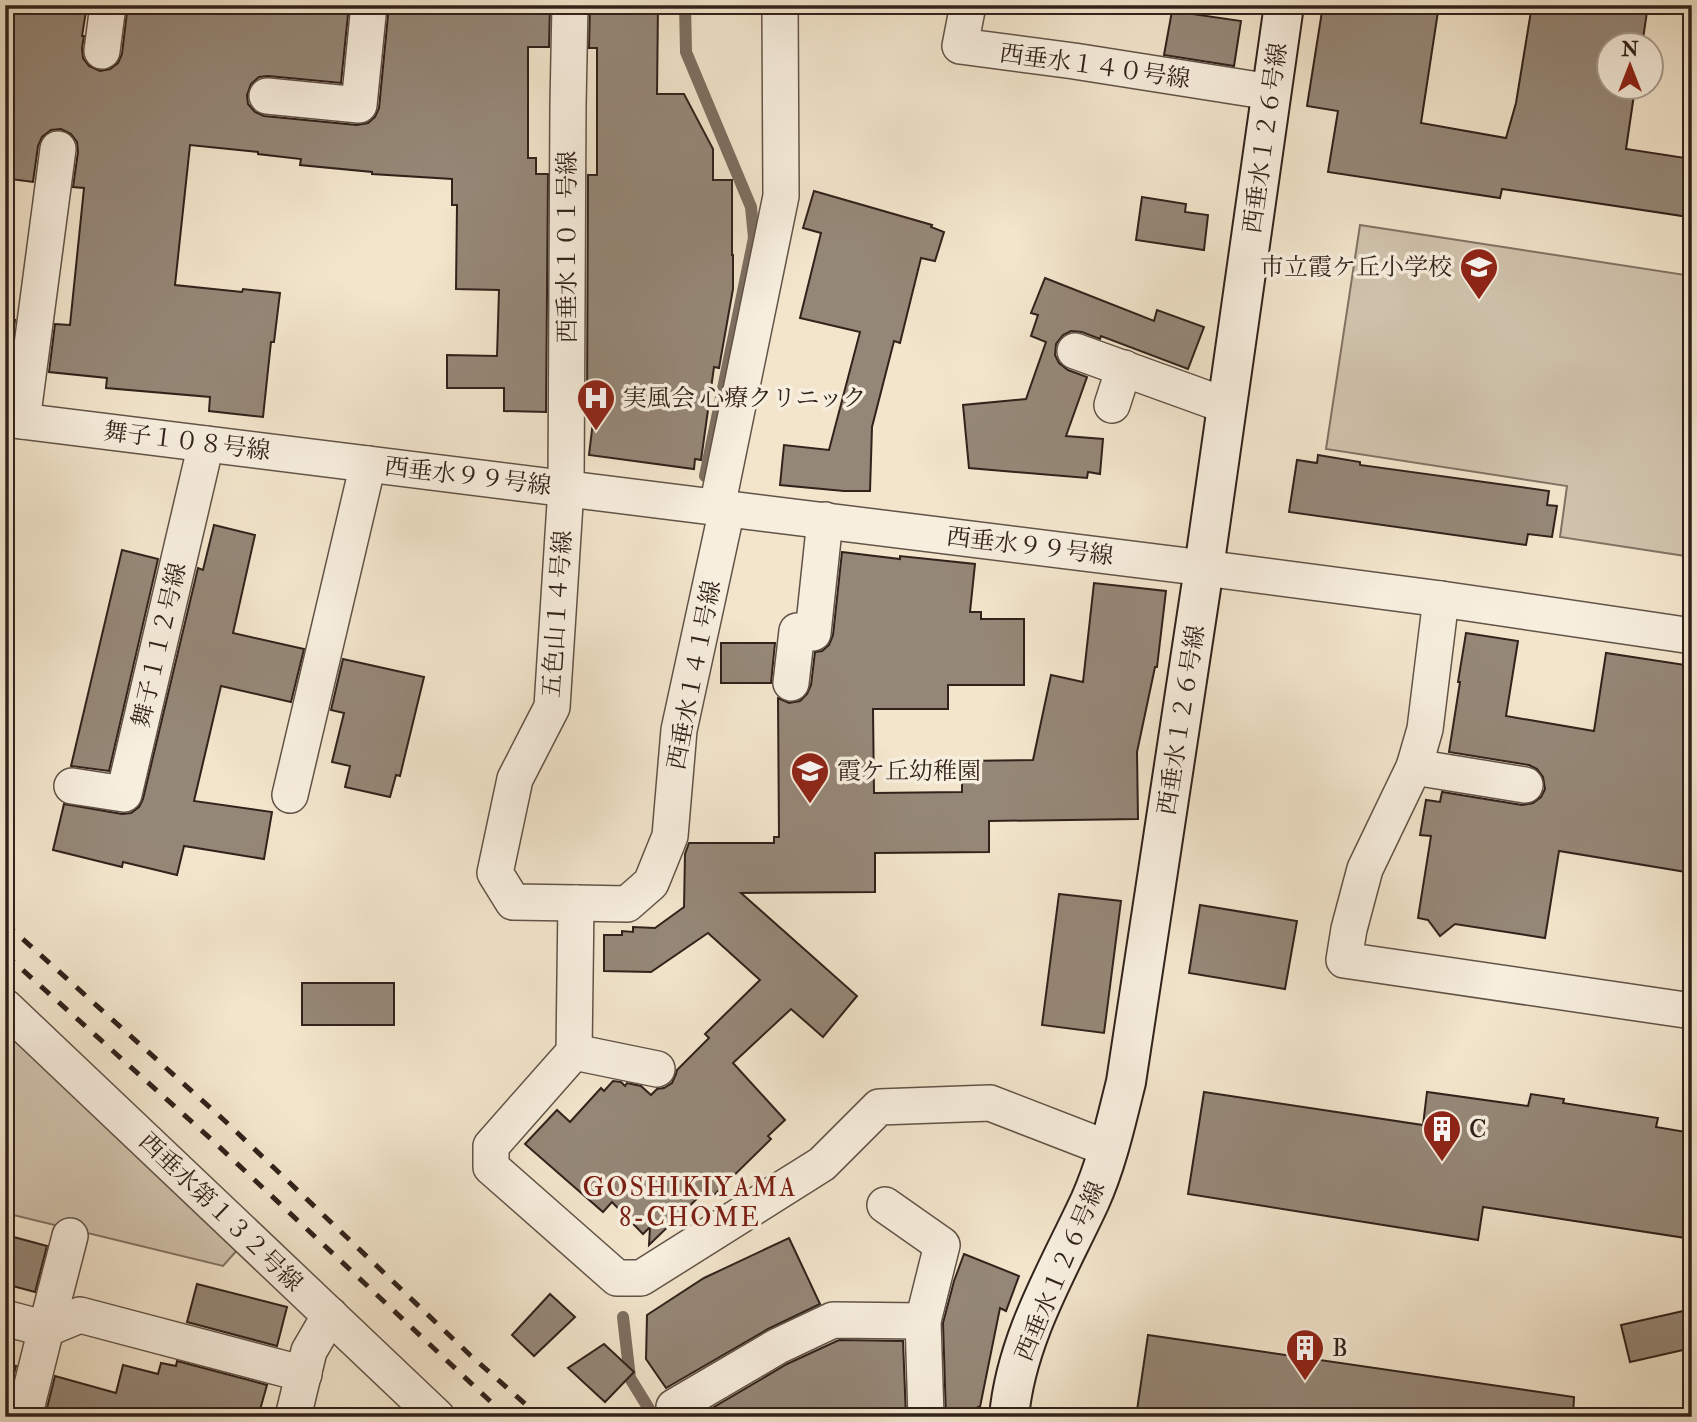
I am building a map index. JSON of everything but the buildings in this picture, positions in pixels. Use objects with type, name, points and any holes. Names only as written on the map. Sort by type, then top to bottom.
[{"type":"street","points":[[102,51],[108,5]]},
{"type":"street","points":[[267,96],[359,104],[369,5]]},
{"type":"street","name":"西垂水１０１号線","points":[[566,488],[570,5]]},
{"type":"street","name":"西垂水１４１号線","points":[[576,903],[626,904],[651,883],[670,836],[678,730],[781,196],[780,5]]},
{"type":"street","name":"西垂水１４０号線","points":[[968,5],[960,46],[1271,92]]},
{"type":"street","name":"西垂水１２６号線","points":[[1009,1417],[1010,1400],[1022,1355],[1041,1303],[1091,1198],[1109,1149],[1126,1082],[1204,568],[1284,5]]},
{"type":"street","points":[[14,420],[58,149]]},
{"type":"street","points":[[1075,351],[1227,406]]},
{"type":"street","points":[[1112,405],[1124,368]]},
{"type":"street","name":"舞子１０８号線","points":[[14,420],[368,464]]},
{"type":"street","name":"舞子１１２号線","points":[[72,786],[124,794],[206,444]]},
{"type":"street","points":[[290,796],[368,464]]},
{"type":"street","name":"西垂水９９号線","points":[[368,464],[1204,568],[1692,636]]},
{"type":"street","name":"五色山１４号線","points":[[566,488],[552,707],[515,779],[495,873],[513,902],[576,903]]},
{"type":"street","points":[[791,682],[797,631],[813,633],[825,520]]},
{"type":"street","points":[[1441,599],[1425,729],[1415,767],[1365,869],[1344,960],[1692,1011]]},
{"type":"street","points":[[1415,767],[1525,785]]},
{"type":"street","points":[[576,903],[574,1052],[491,1146],[491,1167],[617,1278],[640,1278],[822,1164],[878,1107],[990,1103],[1109,1149]]},
{"type":"street","name":"西垂水第１３２号線","points":[[5,1007],[438,1417]]},
{"type":"street","points":[[574,1052],[657,1069]]},
{"type":"street","points":[[885,1205],[942,1245],[923,1321],[926,1417]]},
{"type":"street","points":[[24,1417],[70,1236]]},
{"type":"street","points":[[5,1318],[47,1329],[80,1315],[303,1374]]},
{"type":"street","points":[[293,1417],[309,1350],[330,1315]]},
{"type":"street","points":[[674,1407],[778,1346],[833,1320],[923,1321]]},
{"type":"shaded area","points":[[1360,225],[1692,276],[1692,557],[1560,537],[1567,486],[1326,449]]},
{"type":"shaded area","points":[[5,1027],[239,1248],[223,1266],[5,1213]]},
{"type":"waterway","points":[[685,5],[686,52],[751,207],[754,238],[705,476]]},
{"type":"waterway","points":[[623,1317],[630,1378],[654,1417]]},
{"type":"railway","points":[[5,923],[225,1121],[470,1355],[540,1417]]},
{"type":"railway","points":[[5,954],[212,1140],[507,1417]]},
{"type":"place","name":"市立霞ケ丘小学校","points":[[1479,301]]},
{"type":"place","name":"実風会 心療クリニック","points":[[596,432]]},
{"type":"place","name":"霞ケ丘幼稚園","points":[[810,805]]},
{"type":"place","name":"C","points":[[1442,1163]]},
{"type":"place","name":"B","points":[[1305,1382]]},
{"type":"district","name":"GOSHIKIYAMA 8-CHOME","points":[[690,1202]]}]
